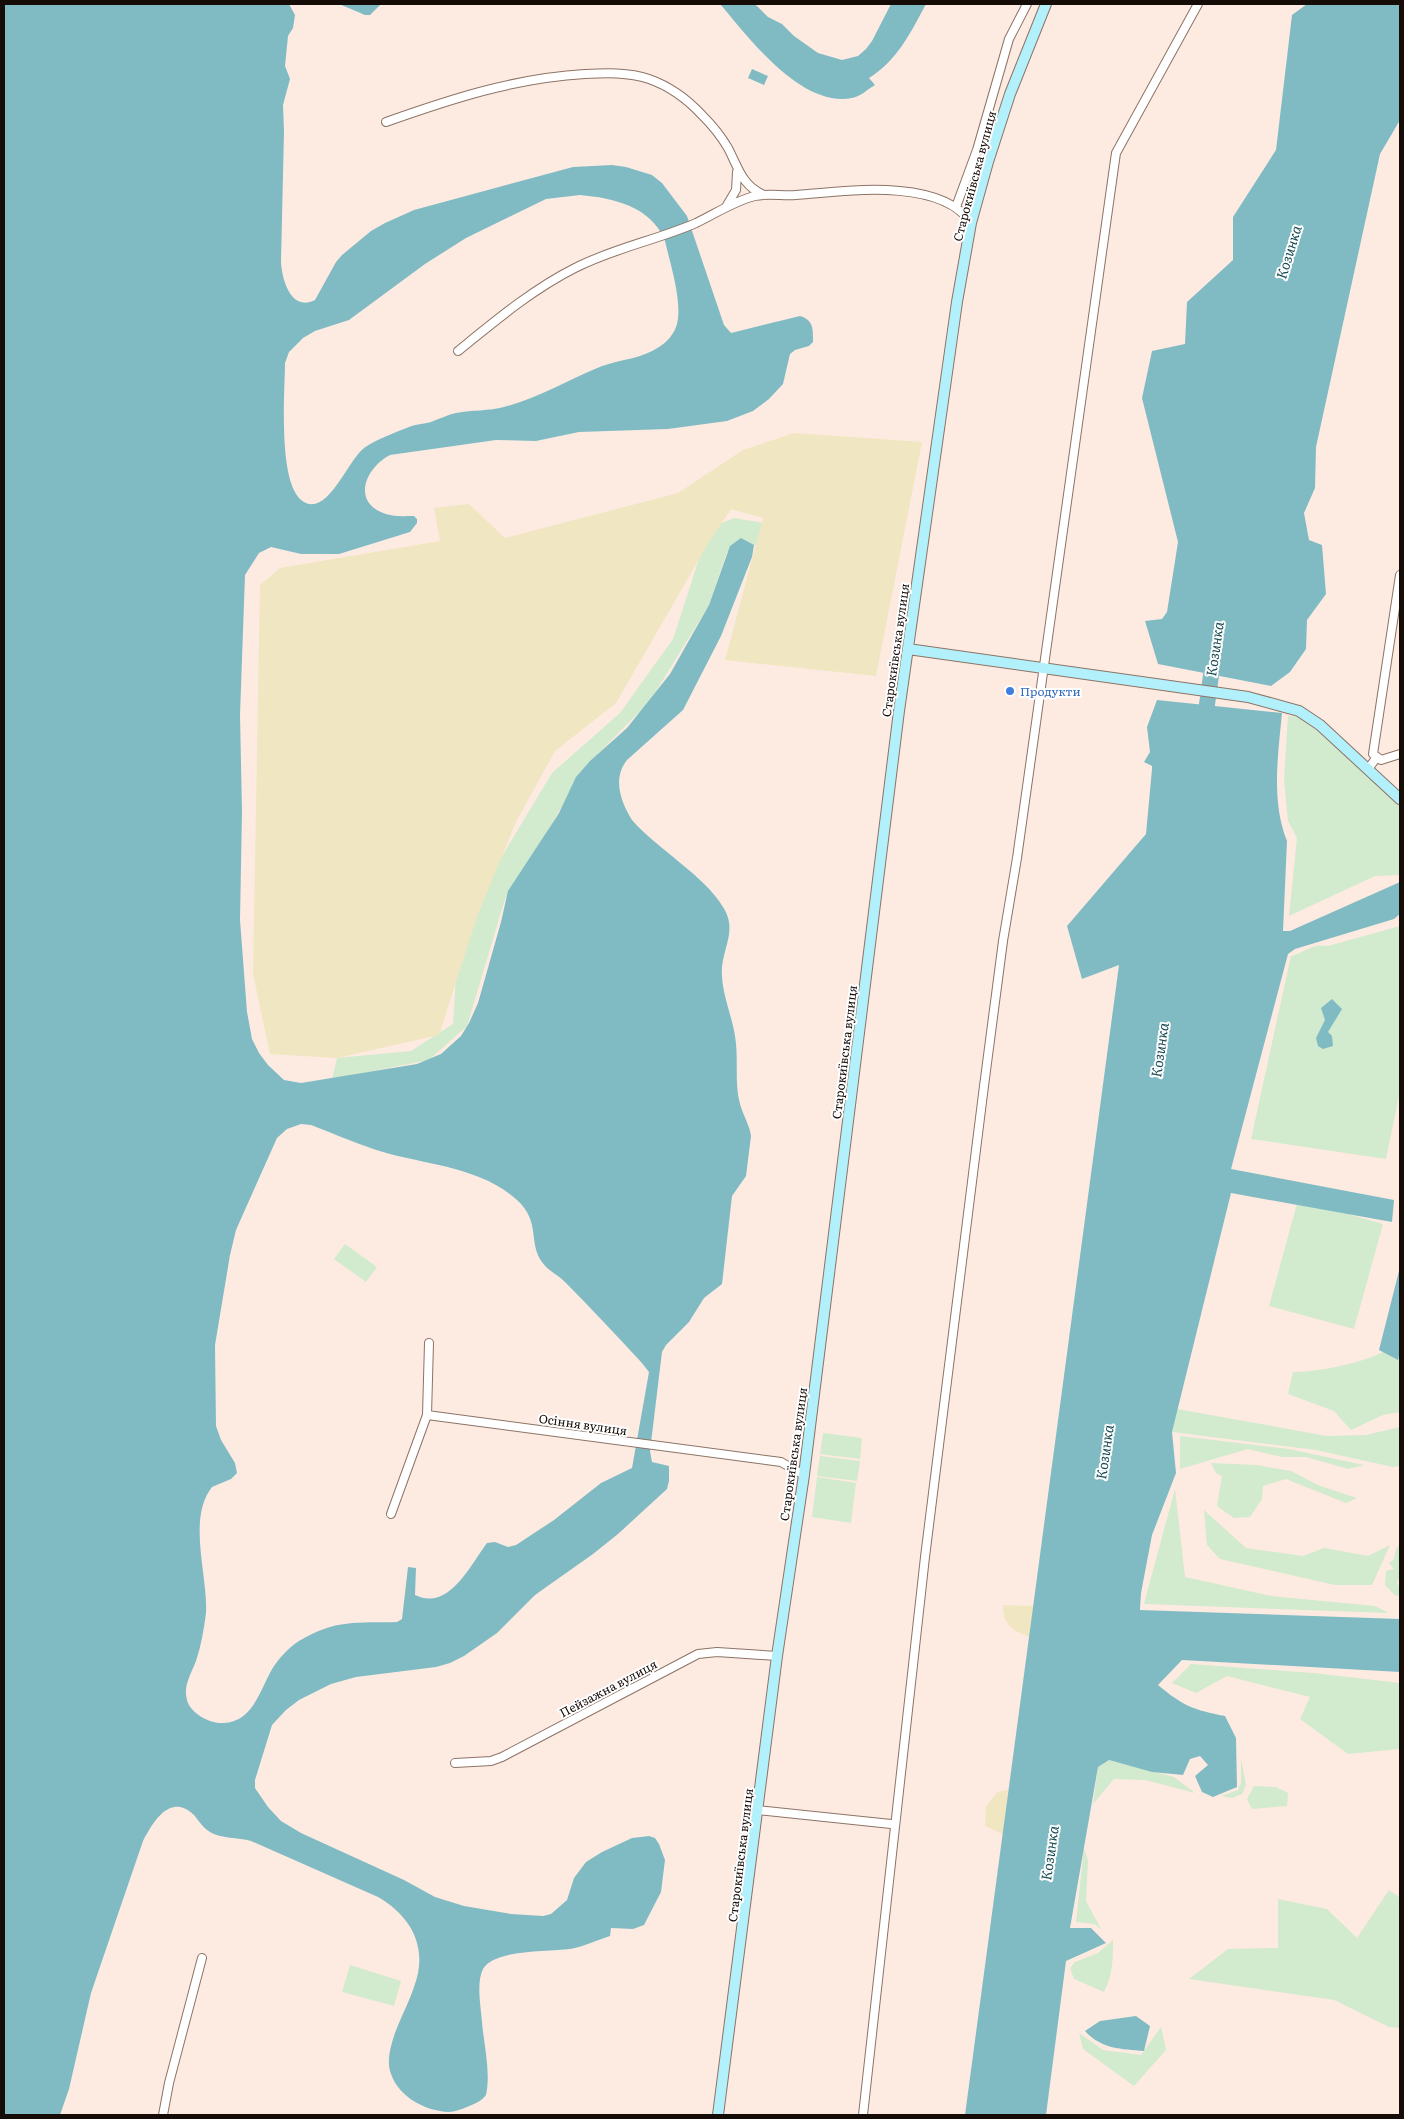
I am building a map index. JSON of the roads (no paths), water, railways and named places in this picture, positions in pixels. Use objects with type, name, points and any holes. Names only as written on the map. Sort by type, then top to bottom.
[{"type":"street","points":[[956,207],[977,150],[1009,39],[1027,4]]},
{"type":"street","name":"Старокиївська вулиця","points":[[718,2115],[777,1656],[804,1475],[908,649],[957,302],[972,223],[1001,120],[1046,4]]},
{"type":"street","points":[[863,2115],[912,1666],[984,1086],[1116,152],[1198,4]]},
{"type":"street","points":[[386,122],[443,102],[510,84],[578,74],[626,74],[651,80],[678,94],[721,137],[745,182],[756,191],[767,195],[783,196]]},
{"type":"street","points":[[724,208],[736,190],[736,168]]},
{"type":"street","points":[[458,351],[529,296],[574,268],[696,222],[754,196],[883,190],[941,200],[964,212],[972,223]]},
{"type":"street","points":[[1400,575],[1373,754],[1382,760],[1400,754]]},
{"type":"street","points":[[908,649],[1248,697],[1300,711],[1320,725],[1400,799]]},
{"type":"street","points":[[1368,769],[1378,757]]},
{"type":"street","points":[[391,1514],[427,1415],[429,1343]]},
{"type":"street","name":"Осіння вулиця","points":[[427,1415],[781,1462],[804,1475]]},
{"type":"street","name":"Пейзажна вулиця","points":[[455,1763],[491,1761],[502,1757],[698,1654],[718,1652],[777,1656]]},
{"type":"street","points":[[758,1810],[891,1824]]},
{"type":"street","points":[[163,2115],[202,1958]]},
{"type":"water","points":[[4,4],[289,4],[295,15],[293,28],[288,36],[285,66],[290,79],[283,105],[281,262],[283,277],[289,292],[300,302],[307,303],[315,300],[336,262],[371,231],[414,210],[573,167],[612,165],[652,175],[662,183],[687,216],[724,325],[731,333],[800,316],[808,320],[813,330],[813,342],[809,346],[795,350],[790,354],[783,384],[769,399],[753,411],[727,421],[668,429],[579,432],[536,441],[496,440],[390,455],[374,468],[369,476],[365,494],[368,502],[375,509],[386,514],[414,516],[417,519],[417,523],[410,532],[339,554],[301,554],[271,547],[259,553],[245,575],[240,715],[242,811],[240,920],[247,1012],[252,1039],[268,1065],[284,1080],[301,1083],[417,1064],[441,1054],[461,1036],[478,1003],[508,891],[559,813],[576,777],[590,761],[627,728],[670,674],[709,605],[730,546],[741,538],[754,545],[752,557],[721,636],[683,710],[627,760],[622,767],[619,783],[624,806],[632,820],[715,895],[727,916],[729,933],[722,976],[735,1036],[738,1096],[751,1136],[746,1176],[732,1196],[722,1284],[704,1298],[689,1322],[666,1345],[662,1352],[650,1451],[652,1462],[669,1466],[667,1489],[618,1534],[535,1595],[497,1633],[464,1656],[436,1667],[356,1677],[331,1684],[299,1700],[272,1725],[255,1780],[255,1788],[268,1807],[281,1821],[301,1833],[404,1880],[435,1897],[464,1906],[511,1914],[543,1916],[551,1914],[567,1900],[574,1878],[586,1862],[632,1838],[649,1836],[655,1838],[659,1844],[665,1860],[661,1892],[644,1925],[633,1929],[611,1928],[610,1936],[575,1948],[510,1955],[489,1963],[483,1969],[479,1988],[487,2068],[486,2095],[478,2102],[460,2109],[451,2112],[440,2111],[422,2106],[407,2096],[400,2090],[391,2074],[389,2058],[392,2043],[414,1987],[419,1959],[418,1946],[414,1935],[400,1914],[378,1897],[251,1841],[214,1834],[185,1809],[170,1808],[157,1818],[143,1841],[91,1993],[69,2089],[60,2115],[4,2115]],"holes":[[[580,195],[630,206],[650,219],[659,229],[665,241],[673,272],[678,308],[675,330],[665,343],[645,354],[602,366],[542,394],[517,403],[498,408],[453,414],[386,436],[364,448],[337,485],[321,501],[313,504],[304,502],[295,493],[286,459],[284,438],[285,363],[289,352],[303,338],[315,331],[349,320],[425,264],[466,238],[546,199]],[[301,1124],[311,1125],[383,1152],[453,1168],[487,1180],[503,1189],[517,1200],[529,1216],[538,1255],[544,1265],[575,1292],[649,1372],[632,1468],[601,1483],[554,1520],[516,1545],[508,1547],[495,1542],[487,1543],[458,1583],[449,1592],[438,1597],[427,1599],[415,1595],[416,1568],[408,1567],[402,1619],[397,1622],[358,1623],[336,1626],[324,1629],[299,1641],[287,1650],[277,1662],[248,1712],[241,1718],[233,1721],[218,1723],[207,1720],[196,1713],[189,1705],[186,1695],[188,1680],[199,1649],[206,1613],[200,1548],[201,1515],[205,1500],[212,1487],[231,1479],[237,1473],[235,1463],[221,1440],[216,1426],[215,1345],[236,1230],[277,1138],[287,1129]]]},
{"type":"water","points":[[339,4],[381,4],[370,15],[365,15]]},
{"type":"water","points":[[720,4],[755,4],[768,17],[782,24],[794,36],[818,53],[842,60],[858,56],[866,49],[891,4],[926,4],[902,45],[888,63],[869,78],[875,85],[861,95],[852,98],[833,98],[814,92],[795,82],[778,68]]},
{"type":"water","points":[[1307,4],[1400,4],[1400,120],[1380,154],[1316,447],[1315,488],[1304,513],[1309,540],[1322,545],[1326,594],[1307,620],[1306,649],[1290,672],[1271,686],[1158,664],[1145,621],[1162,619],[1167,612],[1178,542],[1142,398],[1152,351],[1185,344],[1187,302],[1233,260],[1233,217],[1276,150],[1292,15]]},
{"type":"water","points":[[752,69],[768,76],[764,85],[748,78]]},
{"type":"water","points":[[1157,700],[1282,713],[1277,794],[1282,826],[1287,841],[1283,931],[1290,931],[1400,882],[1400,914],[1394,919],[1295,949],[1288,954],[1231,1169],[1394,1200],[1392,1222],[1231,1193],[1172,1432],[1176,1473],[1152,1535],[1141,1593],[1140,1610],[1400,1619],[1400,1672],[1182,1660],[1158,1685],[1189,1706],[1225,1716],[1236,1738],[1237,1787],[1213,1797],[1202,1792],[1195,1776],[1208,1765],[1200,1756],[1190,1759],[1183,1775],[1152,1772],[1109,1760],[1098,1767],[1070,1928],[1091,1928],[1106,1943],[1066,1961],[1046,2115],[965,2115],[1119,965],[1082,979],[1067,926],[1146,834],[1152,766],[1144,762],[1150,752],[1147,727]]},
{"type":"water","points":[[1332,999],[1342,1009],[1328,1032],[1332,1036],[1333,1046],[1323,1049],[1318,1046],[1316,1038],[1325,1020],[1321,1008]]},
{"type":"water","points":[[1400,1267],[1400,1352],[1398,1360],[1379,1350]]},
{"type":"water","points":[[1136,2016],[1150,2026],[1144,2051],[1119,2049],[1105,2045],[1085,2031],[1100,2021]]},
{"type":"waterway","name":"Козинка","points":[[1204,726],[1214,654]]},
{"type":"place","name":"Продукти","points":[[1010,691]]}]
